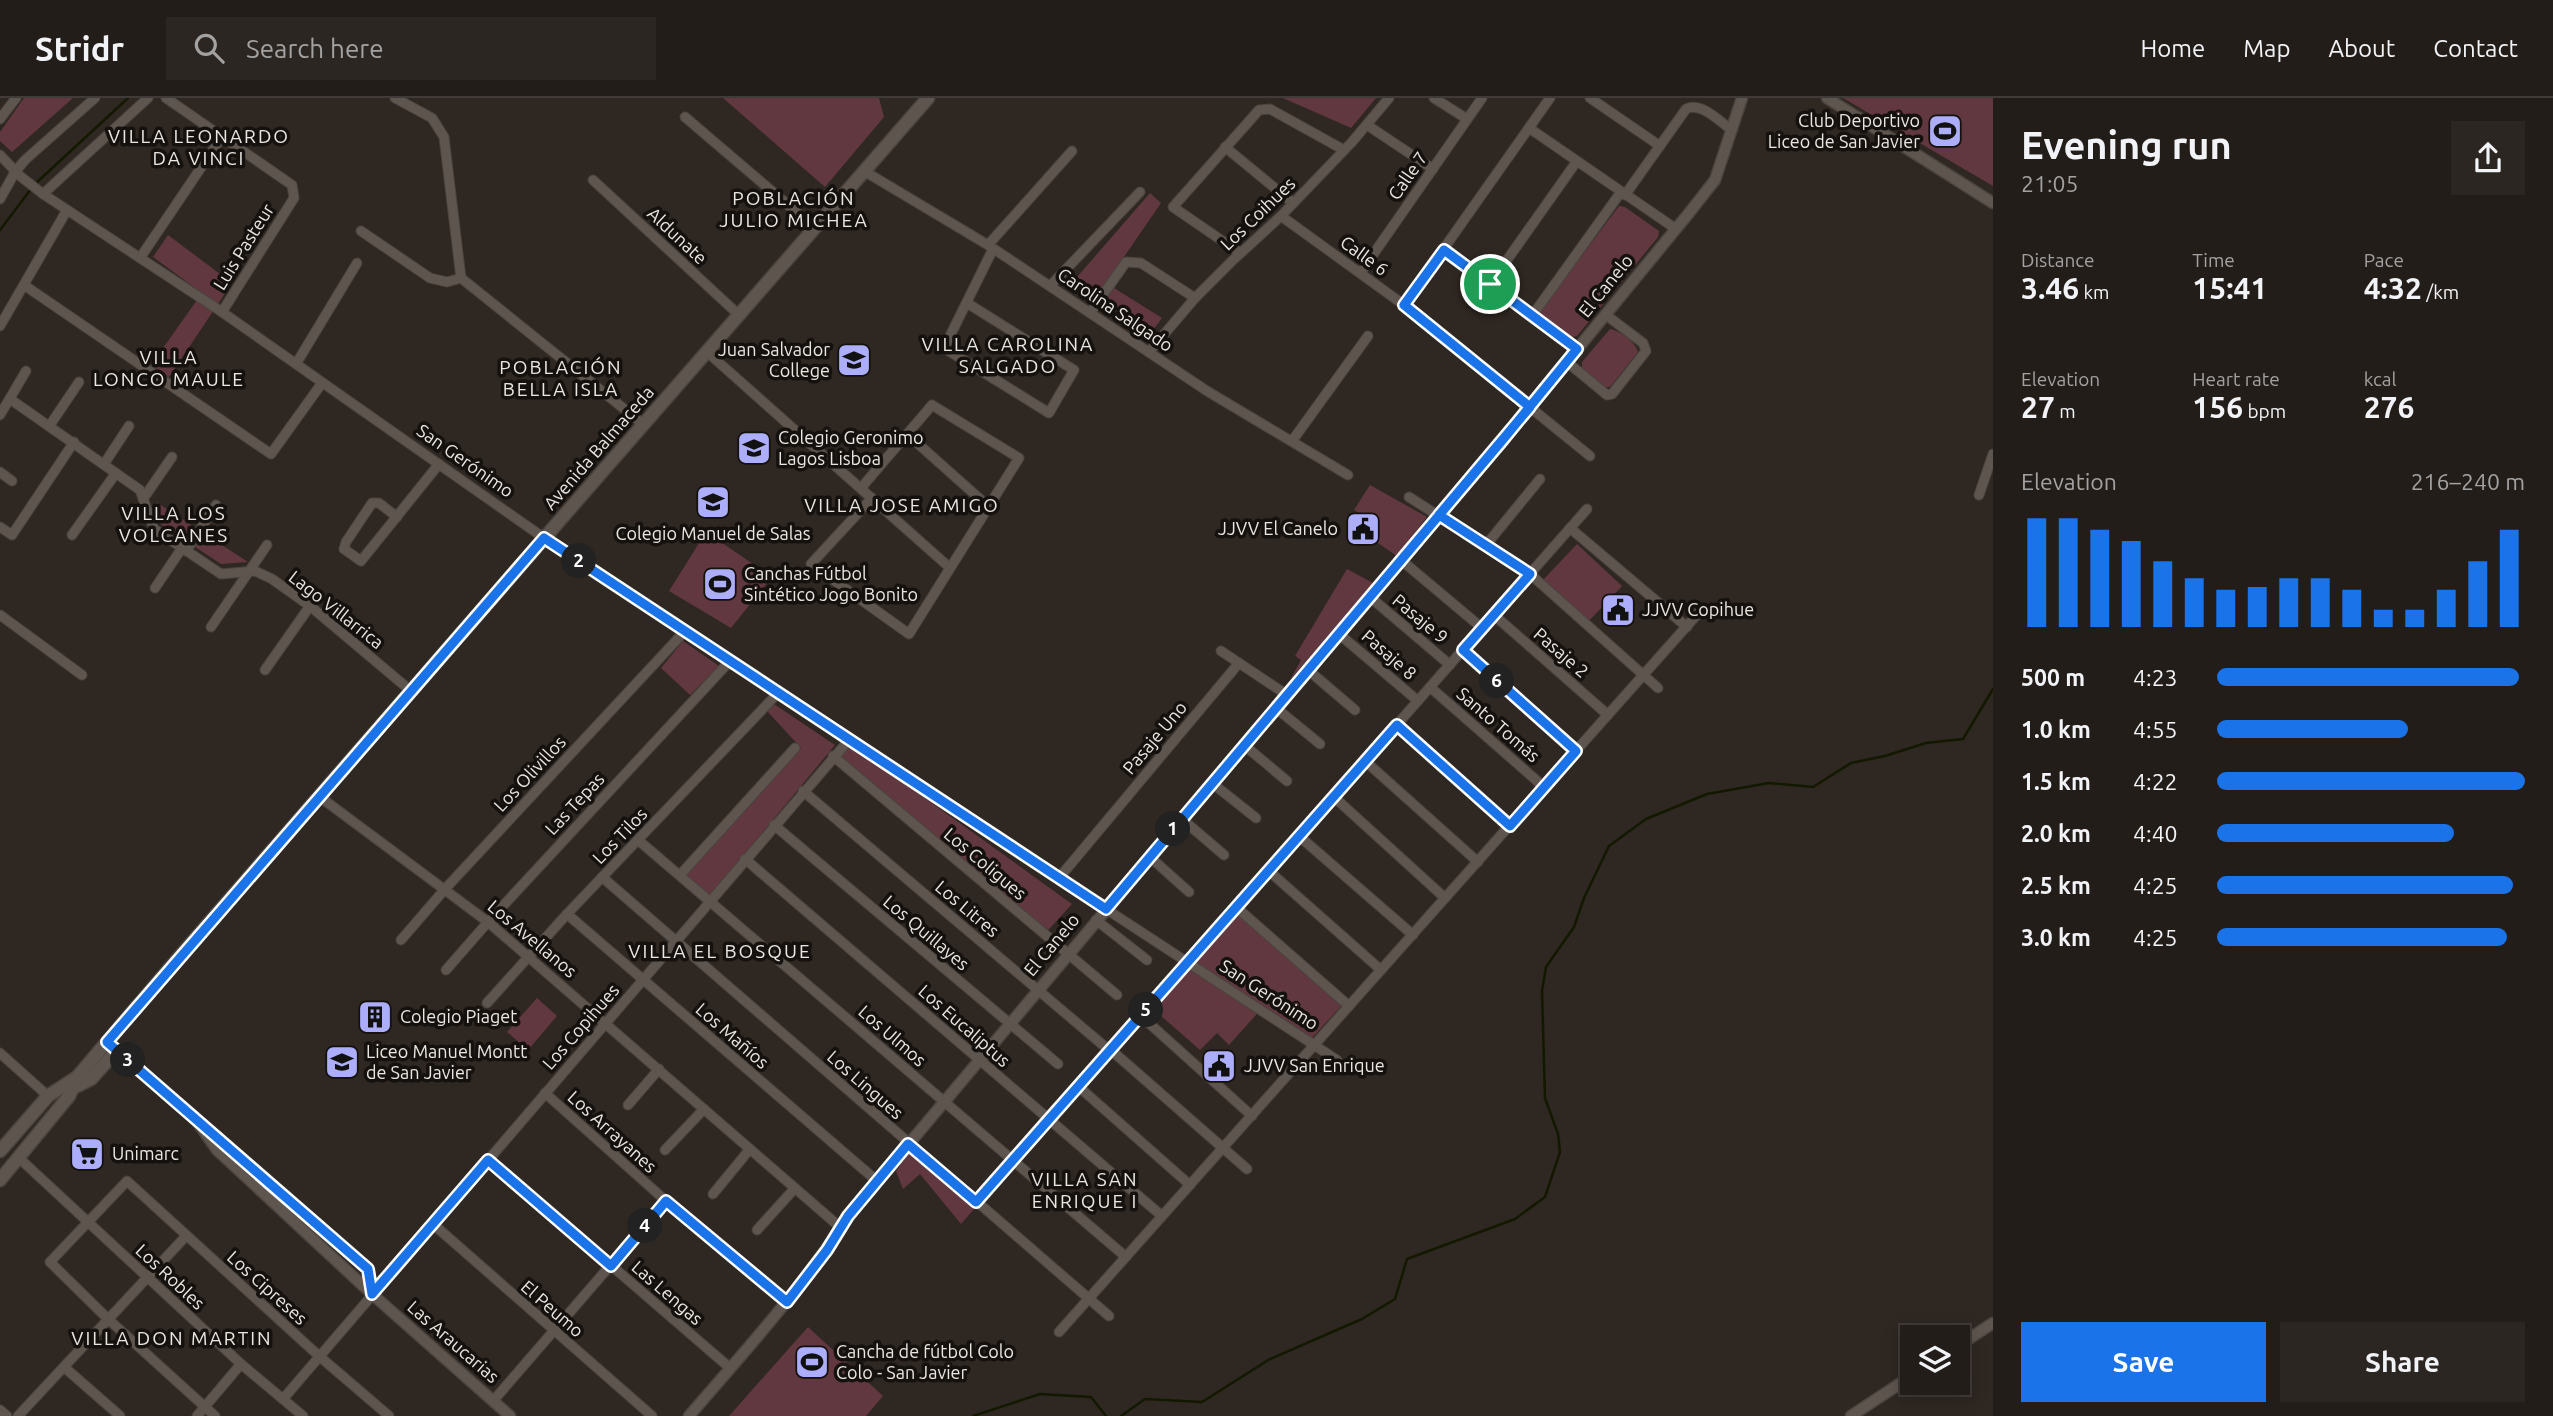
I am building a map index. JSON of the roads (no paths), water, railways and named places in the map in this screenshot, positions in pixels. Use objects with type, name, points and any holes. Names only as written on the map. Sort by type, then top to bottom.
[{"type":"main road","name":"Avenida Balmaceda","points":[[0,1152],[48,1096],[75,1082],[112,1046],[411,691],[928,98]]},
{"type":"main road","name":"Avenida Balmaceda","points":[[0,1180],[69,1096],[75,1082]]},
{"type":"street","points":[[0,119],[16,98]]},
{"type":"street","points":[[0,199],[25,160],[94,98]]},
{"type":"street","points":[[41,192],[148,98]]},
{"type":"street","points":[[140,258],[221,138],[166,98]]},
{"type":"street","points":[[395,98],[432,118],[444,137],[461,278],[643,424]]},
{"type":"street","name":"Los Coihues","points":[[1149,352],[1195,298],[1345,150],[1389,98]]},
{"type":"street","points":[[1434,98],[1467,119]]},
{"type":"street","name":"Calle 7","points":[[1361,272],[1482,98]]},
{"type":"street","points":[[1404,305],[1550,98]]},
{"type":"street","points":[[1590,98],[1660,146]]},
{"type":"street","name":"El Canelo","points":[[689,1416],[787,1302],[877,1181],[1530,407],[1676,229],[1715,180],[1742,98]]},
{"type":"street","points":[[1826,98],[1993,203]]},
{"type":"street","points":[[1532,316],[1691,102],[1732,130]]},
{"type":"street","points":[[1240,253],[1173,207],[1259,110],[1270,109],[1345,150]]},
{"type":"street","points":[[685,117],[815,228]]},
{"type":"street","points":[[1367,125],[1433,169]]},
{"type":"street","points":[[1529,128],[1676,229]]},
{"type":"street","name":"Luis Pasteur","points":[[221,138],[292,186],[294,198],[222,312]]},
{"type":"street","points":[[1225,147],[1293,203]]},
{"type":"street","points":[[967,303],[1073,370],[1049,414],[944,348],[967,303],[990,247],[1072,151]]},
{"type":"street","name":"San Gerónimo","points":[[0,155],[28,183],[222,312],[544,538],[1337,1060]]},
{"type":"street","points":[[1490,284],[1577,161]]},
{"type":"street","name":"Carolina Salgado","points":[[864,171],[990,247],[1207,391],[1348,475]]},
{"type":"street","name":"Aldunate","points":[[593,180],[739,315]]},
{"type":"street","points":[[1050,286],[1140,192]]},
{"type":"street","points":[[0,326],[67,210]]},
{"type":"street","name":"Calle 6","points":[[1281,216],[1404,305],[1590,456]]},
{"type":"street","points":[[361,231],[430,278],[447,282],[461,278]]},
{"type":"street","points":[[1444,250],[1577,349]]},
{"type":"street","points":[[1090,313],[1126,262],[1133,261],[1141,263],[1195,298]]},
{"type":"street","points":[[296,364],[357,263]]},
{"type":"street","points":[[24,285],[271,454],[322,383]]},
{"type":"street","points":[[1567,362],[1607,395],[1612,394],[1646,351],[1643,343],[1606,315]]},
{"type":"street","points":[[1292,441],[1368,336]]},
{"type":"street","points":[[706,352],[949,567]]},
{"type":"street","points":[[0,415],[26,371]]},
{"type":"street","points":[[50,425],[79,382]]},
{"type":"street","name":"Lago Villarrica","points":[[10,398],[140,490],[154,529],[221,575],[255,571],[272,579],[310,606],[411,691]]},
{"type":"street","points":[[861,488],[932,405],[1019,458],[909,634],[811,564],[872,498]]},
{"type":"street","points":[[104,464],[128,426]]},
{"type":"street","points":[[907,434],[989,507]]},
{"type":"street","points":[[0,527],[12,536],[74,442]]},
{"type":"street","points":[[1979,495],[1993,454]]},
{"type":"street","points":[[143,499],[172,457]]},
{"type":"street","points":[[397,517],[379,503],[372,503],[344,549],[361,561],[397,517],[439,464]]},
{"type":"street","points":[[0,472],[12,481]]},
{"type":"street","points":[[72,535],[116,473]]},
{"type":"street","points":[[1486,545],[1540,479]]},
{"type":"street","points":[[1409,497],[1530,574],[1658,688]]},
{"type":"street","points":[[155,588],[216,505]]},
{"type":"street","points":[[976,1202],[1587,509]]},
{"type":"street","points":[[1570,528],[1687,627]]},
{"type":"street","points":[[211,627],[267,545]]},
{"type":"street","points":[[1401,560],[1482,628]]},
{"type":"street","name":"Pasaje 9","points":[[1370,597],[1450,665]]},
{"type":"street","points":[[265,670],[310,606]]},
{"type":"street","points":[[1059,1332],[1702,609]]},
{"type":"street","points":[[0,615],[82,675]]},
{"type":"street","name":"Pasaje 2","points":[[1494,615],[1608,715]]},
{"type":"street","name":"Los Olivillos","points":[[401,940],[445,889],[685,631]]},
{"type":"street","name":"Pasaje 8","points":[[1339,634],[1418,701]]},
{"type":"street","points":[[1463,650],[1576,751]]},
{"type":"street","points":[[1221,651],[1287,695]]},
{"type":"street","name":"Las Tepas","points":[[446,970],[730,661]]},
{"type":"street","name":"Pasaje Uno","points":[[1059,878],[1238,663]]},
{"type":"street","points":[[1308,670],[1355,710]]},
{"type":"street","name":"Santo Tomás","points":[[1430,687],[1544,787]]},
{"type":"street","name":"Los Tilos","points":[[487,1003],[527,956],[778,693]]},
{"type":"street","points":[[1276,708],[1320,744]]},
{"type":"street","points":[[1397,725],[1510,826]]},
{"type":"street","name":"Los Copihues","points":[[283,1399],[849,740]]},
{"type":"street","points":[[1244,745],[1287,781]]},
{"type":"street","points":[[680,875],[795,748]]},
{"type":"street","name":"Los Coligues","points":[[833,756],[1117,995]]},
{"type":"street","points":[[1365,761],[1478,862]]},
{"type":"street","points":[[1212,783],[1256,818]]},
{"type":"street","name":"Los Litres","points":[[803,791],[1247,1169]]},
{"type":"street","name":"Los Avellanos","points":[[320,797],[488,922],[841,1228]]},
{"type":"street","points":[[1334,797],[1445,898]]},
{"type":"street","points":[[1182,819],[1224,855]]},
{"type":"street","name":"Los Quillayes","points":[[774,825],[1058,1064]]},
{"type":"street","points":[[1299,836],[1413,934]]},
{"type":"street","name":"Los Ulmos","points":[[638,839],[1126,1257]]},
{"type":"street","points":[[1150,857],[1189,892]]},
{"type":"street","name":"Los Eucaliptus","points":[[745,859],[1162,1216]]},
{"type":"street","points":[[1269,871],[1381,970]]},
{"type":"street","name":"Los Lingues","points":[[602,877],[1109,1317]]},
{"type":"street","points":[[1236,908],[1349,1006]]},
{"type":"street","name":"Los Mañíos","points":[[567,914],[877,1181]]},
{"type":"street","points":[[1096,920],[1147,960]]},
{"type":"street","points":[[1141,1016],[1252,1115]]},
{"type":"street","name":"Las Araucarias","points":[[112,1046],[368,1269],[372,1294],[510,1416]]},
{"type":"street","points":[[0,1053],[48,1096]]},
{"type":"street","points":[[628,1105],[659,1069]]},
{"type":"street","points":[[1079,1087],[1190,1185]]},
{"type":"street","name":"Los Arrayanes","points":[[545,1093],[666,1201],[787,1302]]},
{"type":"street","points":[[665,1150],[704,1108]]},
{"type":"street","points":[[713,1194],[750,1149]]},
{"type":"street","name":"Los Robles","points":[[19,1158],[146,1278],[303,1416]]},
{"type":"street","name":"Las Lengas","points":[[488,1160],[730,1368]]},
{"type":"street","name":"Los Cipreses","points":[[89,1222],[127,1181],[389,1416]]},
{"type":"street","points":[[757,1230],[795,1188]]},
{"type":"street","points":[[493,1401],[666,1201]]},
{"type":"street","points":[[89,1222],[50,1262],[215,1416]]},
{"type":"street","name":"El Peumo","points":[[433,1224],[652,1416]]},
{"type":"street","points":[[18,1416],[186,1236]]},
{"type":"street","points":[[1970,1338],[1993,1323]]},
{"type":"street","points":[[197,1416],[241,1364]]},
{"type":"street","points":[[64,1367],[120,1416]]},
{"type":"street","points":[[1851,1416],[1900,1384]]},
{"type":"street","points":[[0,1410],[7,1416]]},
{"type":"waterway","points":[[35,184],[128,98]]},
{"type":"waterway","points":[[0,230],[31,189]]},
{"type":"waterway","points":[[1121,1416],[1145,1399],[1202,1402],[1270,1359],[1362,1319],[1395,1299],[1407,1259],[1515,1219],[1545,1197],[1560,1152],[1558,1134],[1545,1098],[1542,991],[1546,967],[1574,927],[1584,898],[1609,846],[1646,819],[1707,794],[1769,783],[1813,787],[1851,763],[1926,743],[1963,739],[1993,689]]},
{"type":"waterway","points":[[973,1416],[1040,1394],[1091,1397],[1106,1416]]},
{"type":"place","name":"Club Deportivo Liceo de San Javier","points":[[1945,131]]},
{"type":"place","name":"Juan Salvador College","points":[[854,360]]},
{"type":"place","name":"Colegio Geronimo Lagos Lisboa","points":[[754,448]]},
{"type":"place","name":"Colegio Manuel de Salas","points":[[713,502]]},
{"type":"place","name":"JJVV El Canelo","points":[[1363,529]]},
{"type":"place","name":"Canchas Fútbol Sintético Jogo Bonito","points":[[720,584]]},
{"type":"place","name":"JJVV Copihue","points":[[1618,610]]},
{"type":"place","name":"Colegio Piaget","points":[[375,1017]]},
{"type":"place","name":"Liceo Manuel Montt de San Javier","points":[[342,1062]]},
{"type":"place","name":"JJVV San Enrique","points":[[1219,1066]]},
{"type":"place","name":"Unimarc","points":[[87,1154]]},
{"type":"place","name":"Cancha de fútbol Colo Colo - San Javier","points":[[812,1362]]},
{"type":"district","name":"VILLA LEONARDO DA VINCI","points":[[199,147]]},
{"type":"district","name":"POBLACIÓN JULIO MICHEA","points":[[794,209]]},
{"type":"district","name":"VILLA CAROLINA SALGADO","points":[[1008,355]]},
{"type":"district","name":"VILLA LONCO MAULE","points":[[169,368]]},
{"type":"district","name":"POBLACIÓN BELLA ISLA","points":[[561,378]]},
{"type":"district","name":"VILLA JOSE AMIGO","points":[[902,505]]},
{"type":"district","name":"VILLA LOS VOLCANES","points":[[174,524]]},
{"type":"district","name":"VILLA EL BOSQUE","points":[[720,951]]},
{"type":"district","name":"VILLA SAN ENRIQUE I","points":[[1085,1190]]},
{"type":"district","name":"VILLA DON MARTIN","points":[[172,1338]]}]
